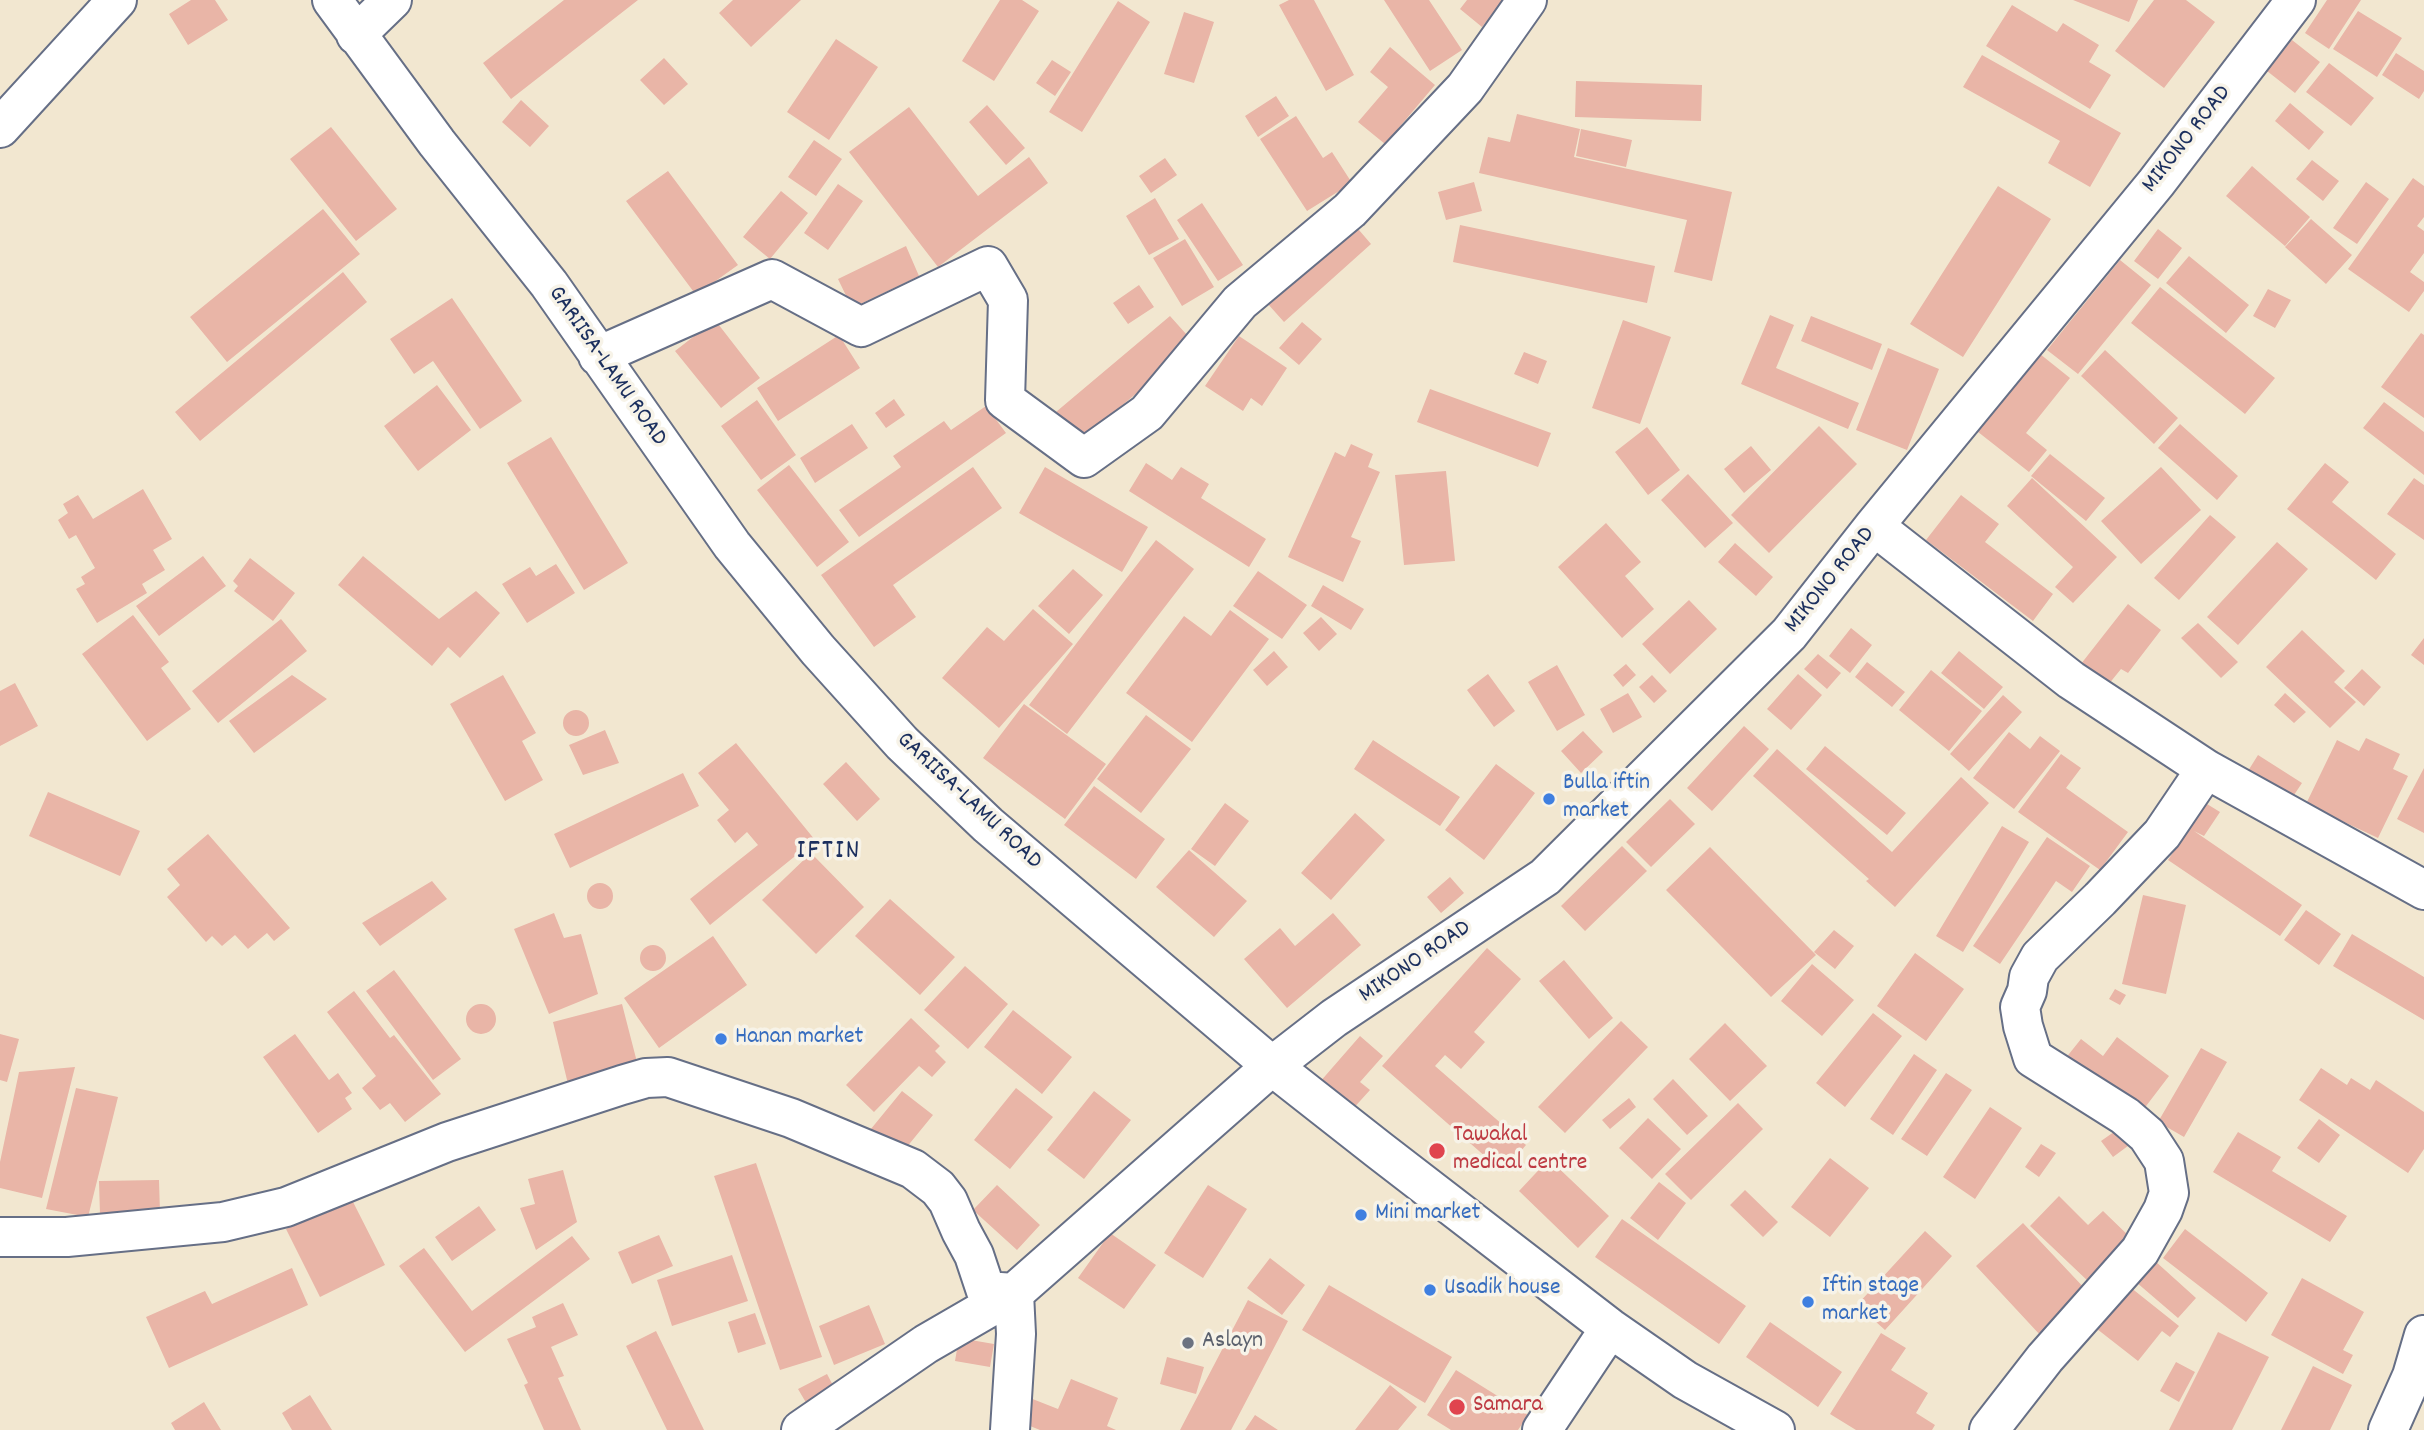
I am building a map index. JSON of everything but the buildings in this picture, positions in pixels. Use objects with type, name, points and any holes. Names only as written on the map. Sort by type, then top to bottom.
[{"type":"street","points":[[0,128],[117,0]]},
{"type":"street","name":"GARIISA-LAMU ROAD","points":[[332,0],[549,284],[732,545],[818,650],[902,743],[988,825],[1272,1066],[1610,1328],[1685,1380],[1775,1430]]},
{"type":"street","points":[[356,34],[392,0]]},
{"type":"street","points":[[598,356],[772,279],[861,327],[988,266],[1009,300],[1005,400],[1084,458],[1147,413],[1240,302],[1350,210],[1465,88],[1527,0]]},
{"type":"street","name":"MIKONO ROAD","points":[[801,1430],[926,1345],[1014,1293],[1272,1066],[1334,1018],[1545,877],[1789,634],[1874,526],[2156,183],[2296,0]]},
{"type":"street","points":[[1874,526],[2071,680],[2206,769],[2424,890]]},
{"type":"street","points":[[1989,1430],[2045,1358],[2140,1251],[2163,1210],[2169,1193],[2164,1161],[2147,1135],[2125,1116],[2034,1058],[2023,1026],[2020,1007],[2027,991],[2029,977],[2040,957],[2162,834],[2206,769]]},
{"type":"street","points":[[0,1237],[67,1237],[223,1222],[286,1207],[447,1142],[622,1084],[646,1078],[668,1077],[791,1118],[913,1169],[929,1180],[948,1201],[974,1255],[986,1290],[1014,1293],[1016,1334],[1010,1430]]},
{"type":"street","points":[[1542,1430],[1610,1328]]},
{"type":"street","points":[[2388,1430],[2412,1376],[2424,1335]]},
{"type":"place","name":"Bulla iftin market","points":[[1549,799]]},
{"type":"place","name":"Hanan market","points":[[721,1039]]},
{"type":"place","name":"Tawakal medical centre","points":[[1437,1151]]},
{"type":"place","name":"Mini market","points":[[1361,1215]]},
{"type":"place","name":"Usadik house","points":[[1430,1290]]},
{"type":"place","name":"Iftin stage market","points":[[1808,1302]]},
{"type":"place","name":"Aslayn","points":[[1188,1343]]},
{"type":"place","name":"Samara","points":[[1457,1407]]},
{"type":"district","name":"IFTIN","points":[[829,853]]}]
